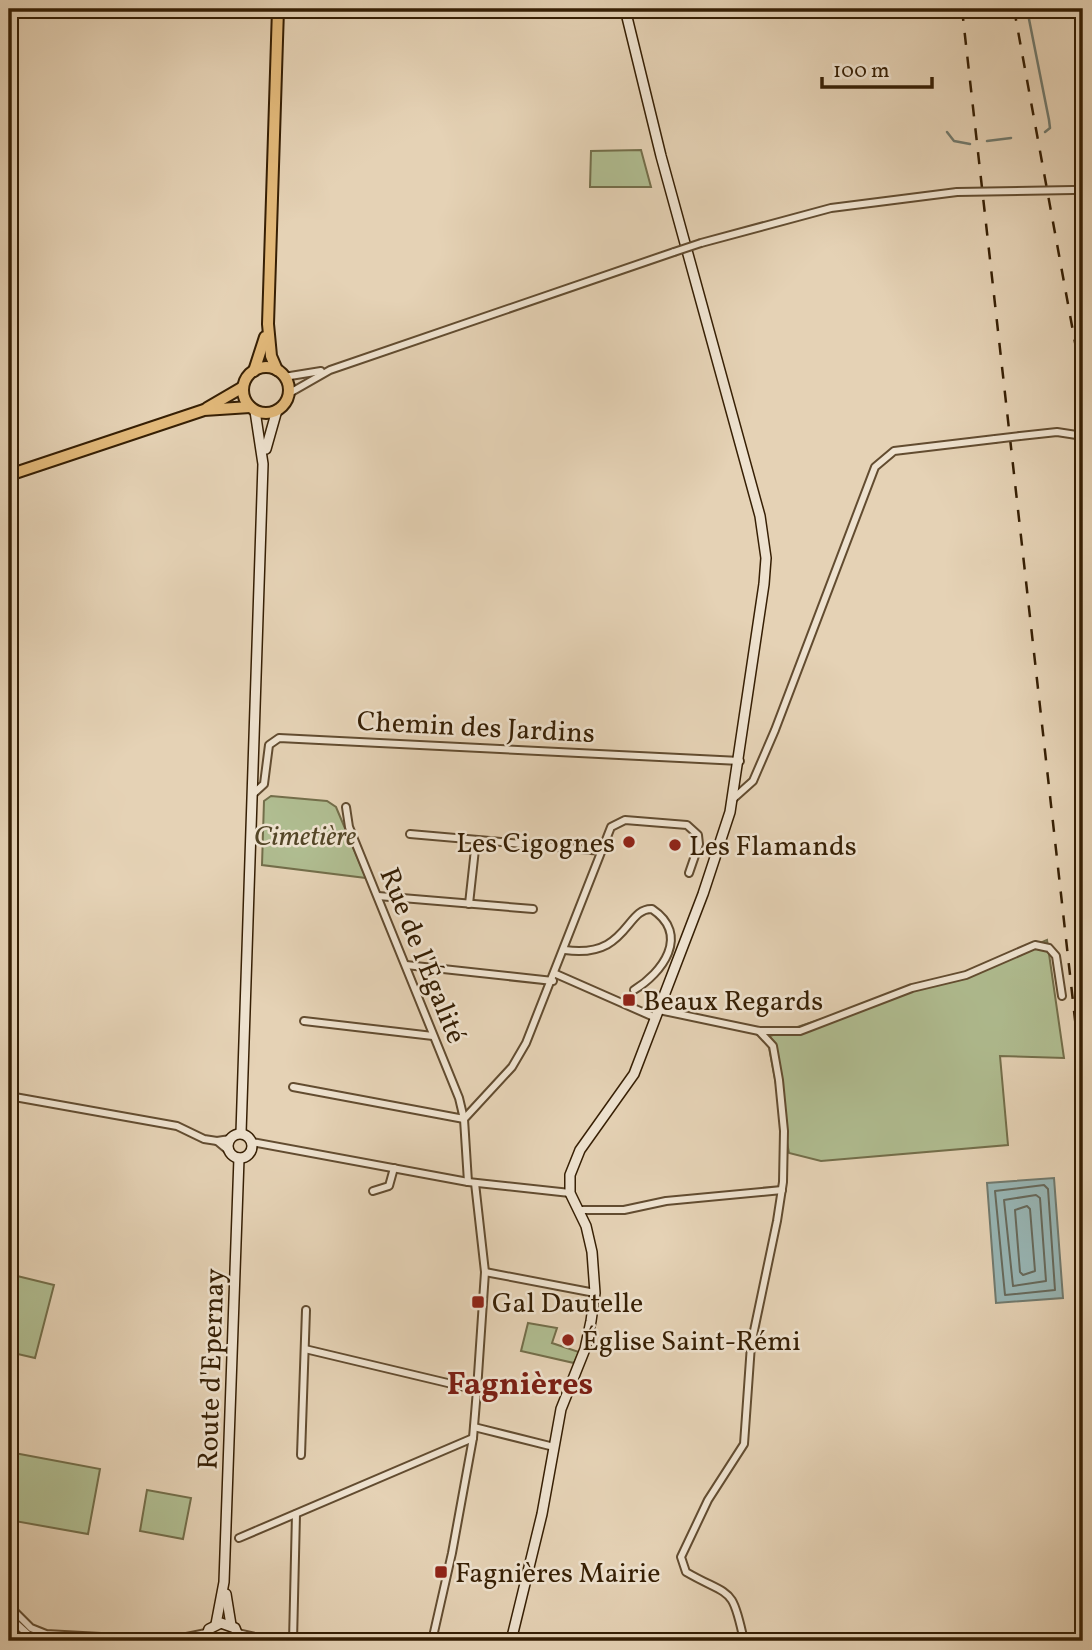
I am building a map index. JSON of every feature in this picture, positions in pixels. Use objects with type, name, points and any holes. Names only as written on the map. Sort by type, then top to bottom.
[{"type":"main road","points":[[204,410],[252,409],[262,413],[277,410],[288,394],[271,356],[268,324],[278,9]]},
{"type":"main road","points":[[9,475],[204,410],[243,387],[254,370],[268,324]]},
{"type":"main road","points":[[254,370],[266,368],[281,374]]},
{"type":"main road","points":[[243,387],[252,409]]},
{"type":"street","points":[[510,1641],[542,1514],[565,1397],[587,1341],[595,1293],[592,1252],[580,1210],[570,1193],[570,1175],[576,1158],[631,1082],[703,894],[734,798],[764,584],[763,532],[661,156],[625,9]]},
{"type":"street","points":[[631,9],[631,29]]},
{"type":"street","points":[[288,394],[330,369],[701,243],[831,208],[957,192],[1083,190]]},
{"type":"street","points":[[281,374],[330,369]]},
{"type":"street","points":[[252,409],[263,464]]},
{"type":"street","points":[[241,1133],[263,464],[277,410]]},
{"type":"street","points":[[734,798],[753,781],[771,740],[866,487],[879,461],[903,450],[1057,432],[1083,436]]},
{"type":"street","name":"Chemin des Jardins","points":[[252,795],[264,784],[269,745],[279,738],[740,761]]},
{"type":"street","name":"Rue de l'Égalité","points":[[346,807],[349,827],[406,965],[464,1119],[485,1272],[473,1438],[453,1553],[432,1641]]},
{"type":"street","points":[[293,1087],[464,1119],[521,1055],[555,978],[576,912],[611,827],[619,821],[687,825],[698,835],[699,844],[689,873]]},
{"type":"street","points":[[410,834],[602,851]]},
{"type":"street","points":[[469,904],[476,840]]},
{"type":"street","points":[[378,896],[533,909]]},
{"type":"street","points":[[565,950],[583,952],[602,949],[620,937],[640,912],[652,909],[666,926],[669,953],[658,973],[634,990]]},
{"type":"street","points":[[406,965],[555,978],[657,1014],[759,1031],[808,1028],[912,988],[966,975],[1035,945],[1044,945],[1056,956],[1062,996]]},
{"type":"street","points":[[304,1021],[433,1036]]},
{"type":"street","points":[[744,1641],[739,1616],[730,1597],[719,1587],[686,1572],[681,1557],[701,1511],[744,1444],[751,1345],[782,1190],[784,1131],[775,1053],[770,1041],[759,1031]]},
{"type":"street","points":[[9,1096],[177,1126],[204,1139],[230,1139],[241,1133]]},
{"type":"street","points":[[241,1133],[252,1142],[471,1183],[570,1193]]},
{"type":"street","points":[[229,1151],[230,1139]]},
{"type":"street","points":[[217,1141],[239,1158],[249,1153],[252,1142]]},
{"type":"street","name":"Route d'Epernay","points":[[216,1624],[224,1582],[239,1158]]},
{"type":"street","points":[[373,1191],[389,1186],[394,1168]]},
{"type":"street","points":[[580,1210],[624,1210],[666,1201],[782,1190]]},
{"type":"street","points":[[485,1272],[595,1293]]},
{"type":"street","points":[[301,1455],[306,1310]]},
{"type":"street","points":[[304,1349],[477,1390]]},
{"type":"street","points":[[474,1427],[554,1447]]},
{"type":"street","points":[[239,1538],[473,1438]]},
{"type":"street","points":[[293,1641],[296,1514]]},
{"type":"street","name":"Route d'Epernay","points":[[224,1582],[231,1625]]},
{"type":"street","points":[[9,1606],[37,1632],[86,1638]]},
{"type":"street","points":[[9,1617],[27,1634],[38,1640],[86,1638],[172,1641],[206,1637],[216,1624],[231,1625],[239,1637],[272,1641]]},
{"type":"green space","points":[[641,150],[651,187],[590,187],[591,151]]},
{"type":"green space","name":"Cimetière","points":[[271,796],[327,801],[336,807],[366,878],[262,865],[264,801]]},
{"type":"green space","points":[[1047,940],[1064,1058],[1000,1056],[1008,1145],[821,1161],[789,1153],[767,1037],[998,961]]},
{"type":"green space","points":[[9,1274],[54,1285],[35,1358],[9,1352]]},
{"type":"green space","points":[[528,1323],[557,1328],[552,1343],[579,1352],[574,1363],[521,1351]]},
{"type":"green space","points":[[9,1452],[100,1469],[88,1534],[9,1520]]},
{"type":"green space","points":[[147,1490],[191,1498],[183,1539],[140,1531]]},
{"type":"water","points":[[1054,1178],[1063,1298],[996,1303],[987,1183]]},
{"type":"waterway","points":[[1027,9],[1049,120],[1050,128],[1045,132]]},
{"type":"waterway","points":[[947,132],[954,141],[970,144]]},
{"type":"waterway","points":[[987,141],[1011,138]]},
{"type":"railway","points":[[962,9],[1083,1091]]},
{"type":"railway","points":[[1014,9],[1083,386]]},
{"type":"place","name":"Les Cigognes","points":[[629,842]]},
{"type":"place","name":"Les Flamands","points":[[675,845]]},
{"type":"place","name":"Beaux Regards","points":[[629,1000]]},
{"type":"place","name":"Gal Dautelle","points":[[478,1302]]},
{"type":"place","name":"Église Saint-Rémi","points":[[568,1340]]},
{"type":"place","name":"Fagnières Mairie","points":[[441,1572]]},
{"type":"district","name":"Fagnières","points":[[520,1383]]}]
